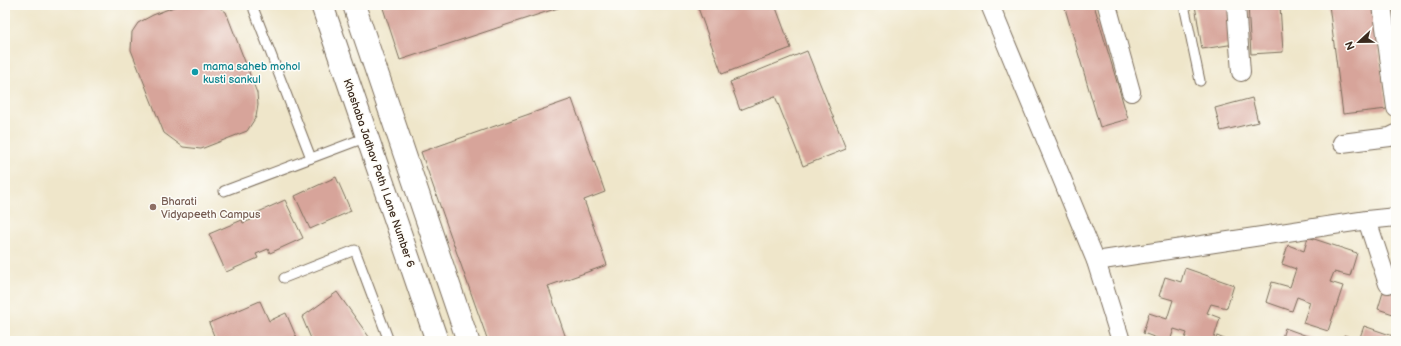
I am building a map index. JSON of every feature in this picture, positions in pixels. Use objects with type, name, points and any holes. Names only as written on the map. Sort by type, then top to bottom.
[{"type":"street","name":"Khashaba Jadhav Path | Lane Number 6","points":[[322,5],[436,341]]},
{"type":"street","points":[[354,5],[468,341]]},
{"type":"street","points":[[990,5],[1096,261],[1121,341]]},
{"type":"street","points":[[1107,5],[1131,92]]},
{"type":"street","points":[[1236,5],[1241,72]]},
{"type":"street","points":[[1382,5],[1396,108]]},
{"type":"street","points":[[1342,143],[1390,137],[1396,134]]},
{"type":"street","points":[[1096,261],[1367,220],[1396,217]]},
{"type":"street","points":[[1367,220],[1388,284]]},
{"type":"lane","points":[[1184,5],[1200,81]]},
{"type":"lane","points":[[254,10],[311,158]]},
{"type":"lane","points":[[224,191],[366,137]]},
{"type":"lane","points":[[284,278],[355,250],[389,341]]},
{"type":"building","name":"mama saheb mohol kusti sankul","points":[[179,5],[216,5],[226,12],[257,93],[258,105],[256,117],[247,131],[201,149],[183,147],[164,133],[131,50],[132,32],[138,23],[153,15]]},
{"type":"building","points":[[382,5],[567,5],[400,60]]},
{"type":"building","points":[[697,5],[775,5],[791,48],[722,74]]},
{"type":"building","points":[[1064,5],[1094,5],[1128,119],[1100,127]]},
{"type":"building","points":[[1195,5],[1229,5],[1235,44],[1202,49]]},
{"type":"building","points":[[1248,5],[1280,5],[1283,52],[1251,54]]},
{"type":"building","points":[[1329,5],[1373,5],[1387,109],[1343,114]]},
{"type":"building","points":[[807,51],[846,149],[803,166],[775,96],[740,110],[730,82]]},
{"type":"building","points":[[1252,98],[1258,122],[1221,131],[1215,108]]},
{"type":"building","points":[[572,99],[605,192],[584,200],[607,265],[548,286],[567,341],[488,341],[421,152]]},
{"type":"building","points":[[336,177],[351,211],[310,229],[295,196]]},
{"type":"building","points":[[285,200],[303,238],[270,253],[268,249],[256,254],[258,258],[226,272],[209,234],[242,220],[243,223],[254,219],[252,215]]},
{"type":"building","points":[[1308,237],[1357,253],[1350,276],[1334,272],[1330,282],[1343,286],[1328,331],[1303,323],[1310,302],[1297,297],[1292,311],[1266,302],[1272,282],[1290,287],[1296,269],[1282,264],[1288,245],[1304,251]]},
{"type":"building","points":[[1185,268],[1234,285],[1227,308],[1211,304],[1207,313],[1220,318],[1213,341],[1184,341],[1187,333],[1174,329],[1170,341],[1165,341],[1143,333],[1149,313],[1167,319],[1173,300],[1159,296],[1165,277],[1181,282]]},
{"type":"building","points":[[1384,289],[1396,293],[1396,315],[1378,309]]},
{"type":"building","points":[[337,292],[372,341],[312,341],[302,317]]},
{"type":"building","points":[[260,301],[269,321],[286,313],[298,341],[216,341],[209,323]]},
{"type":"building","points":[[1364,326],[1396,337],[1396,341],[1342,341],[1344,335],[1359,340]]},
{"type":"building","points":[[1285,328],[1321,341],[1281,341]]},
{"type":"building","points":[[1217,336],[1229,341],[1215,341]]},
{"type":"place","name":"mama saheb mohol kusti sankul","points":[[195,72]]},
{"type":"place","name":"Bharati Vidyapeeth Campus","points":[[153,207]]}]
